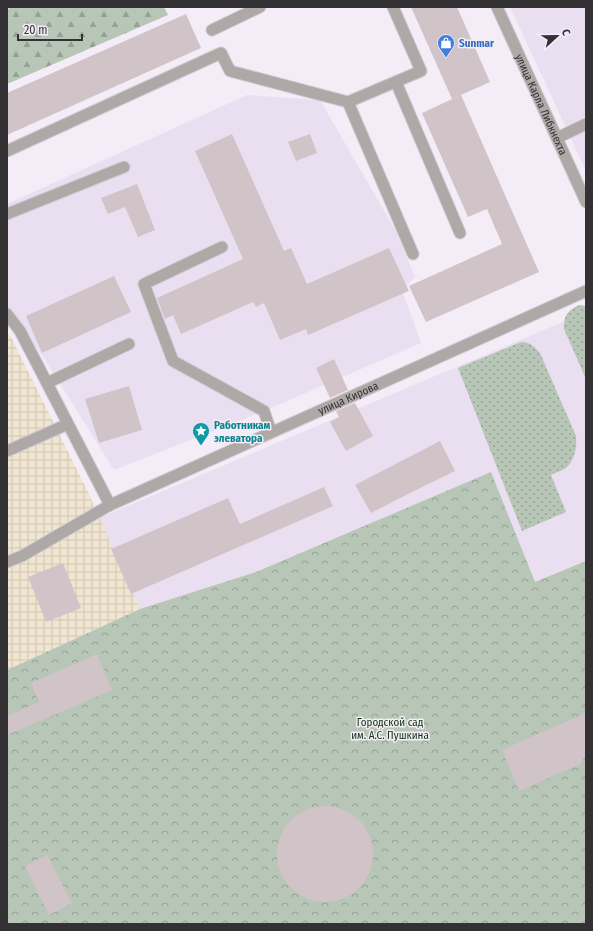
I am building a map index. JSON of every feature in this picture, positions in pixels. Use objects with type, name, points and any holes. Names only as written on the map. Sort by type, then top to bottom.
[{"type":"street","points":[[212,30],[260,7]]},
{"type":"street","points":[[7,152],[221,53],[230,71],[348,102],[421,71],[393,7]]},
{"type":"street","name":"улица Карла Либкнехта","points":[[497,7],[586,202]]},
{"type":"street","points":[[396,82],[460,234]]},
{"type":"street","points":[[348,102],[413,254]]},
{"type":"street","points":[[557,138],[586,124]]},
{"type":"street","points":[[7,214],[124,167]]},
{"type":"street","points":[[222,247],[144,284],[173,361],[264,411],[271,432]]},
{"type":"street","name":"улица Кирова","points":[[7,562],[22,556],[110,505],[586,291]]},
{"type":"street","points":[[7,314],[20,331],[110,505]]},
{"type":"street","points":[[47,383],[129,344]]},
{"type":"street","points":[[7,451],[68,424]]},
{"type":"shaded area","points":[[510,7],[586,7],[586,171]]},
{"type":"shaded area","points":[[247,95],[320,100],[397,233],[415,277],[402,290],[421,343],[264,411],[114,470],[43,357],[7,306],[7,204]]},
{"type":"shaded area","points":[[586,309],[586,562],[534,583],[487,474],[255,573],[141,611],[99,518],[584,313]]},
{"type":"shaded area","points":[[7,331],[88,492],[140,609],[7,670]]},
{"type":"green space","points":[[14,7],[164,7],[168,15],[7,84],[7,9]]},
{"type":"green space","points":[[580,305],[586,306],[586,379],[564,329],[565,317],[569,311]]},
{"type":"green space","points":[[521,342],[532,345],[540,353],[576,436],[576,448],[570,463],[565,469],[551,475],[566,512],[522,531],[458,368]]},
{"type":"green space","name":"Городской сад им. А.С. Пушкина","points":[[491,472],[535,582],[586,561],[586,924],[7,924],[7,670],[140,609],[256,572]]},
{"type":"building","points":[[411,7],[457,7],[490,82],[452,99]]},
{"type":"building","points":[[186,14],[201,48],[7,135],[7,93]]},
{"type":"building","points":[[461,95],[539,272],[426,322],[409,286],[502,244],[487,209],[468,217],[422,113]]},
{"type":"building","points":[[232,134],[284,251],[291,248],[307,284],[389,248],[409,291],[308,335],[306,329],[280,340],[264,303],[256,307],[253,302],[181,334],[173,315],[165,319],[157,298],[243,259],[195,151]]},
{"type":"building","points":[[310,134],[317,153],[296,161],[288,142]]},
{"type":"building","points":[[137,184],[155,230],[138,237],[125,207],[108,214],[101,198]]},
{"type":"building","points":[[114,276],[131,312],[42,353],[26,316]]},
{"type":"building","points":[[334,359],[348,390],[330,398],[316,368]]},
{"type":"building","points":[[129,386],[142,430],[99,443],[85,399]]},
{"type":"building","points":[[355,403],[373,436],[346,451],[330,422],[339,417],[336,411]]},
{"type":"building","points":[[440,441],[455,471],[371,513],[355,485]]},
{"type":"building","points":[[324,487],[333,506],[131,594],[111,549],[228,498],[240,524]]},
{"type":"building","points":[[63,563],[81,608],[46,622],[28,577]]},
{"type":"building","points":[[97,654],[112,690],[7,735],[7,716],[39,702],[31,683]]},
{"type":"building","points":[[586,713],[586,752],[582,763],[519,791],[502,750]]},
{"type":"building","points":[[325,806],[343,810],[352,814],[359,820],[365,827],[369,836],[373,854],[369,872],[365,881],[359,888],[352,894],[343,898],[325,902],[307,898],[298,894],[291,888],[285,881],[281,872],[277,854],[281,836],[285,827],[291,820],[298,814],[307,810]]},
{"type":"building","points":[[47,855],[72,903],[49,915],[25,866]]},
{"type":"place","name":"Sunmar","points":[[446,58]]},
{"type":"place","name":"Работникам элеватора","points":[[201,446]]}]
